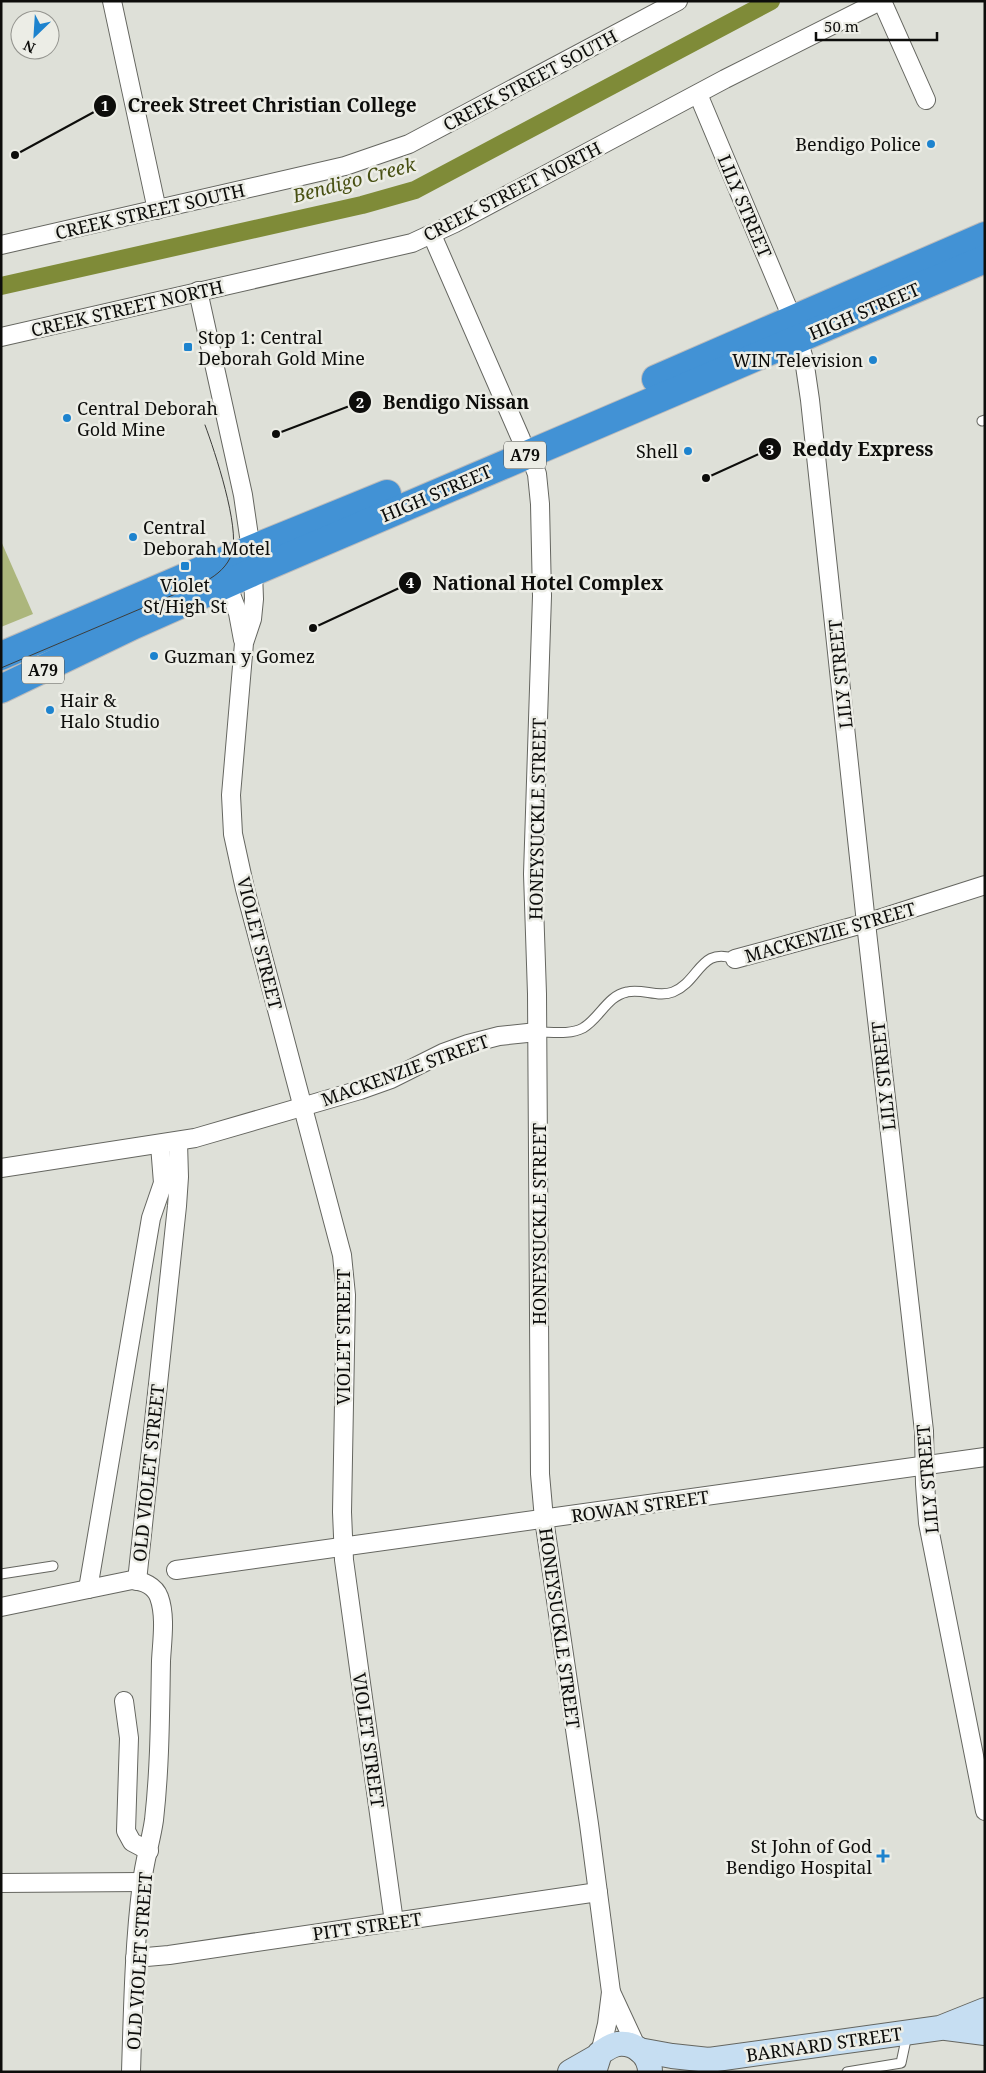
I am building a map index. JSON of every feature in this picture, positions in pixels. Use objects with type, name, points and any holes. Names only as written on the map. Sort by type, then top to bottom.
[{"type":"highway","name":"HIGH STREET","points":[[1,656],[109,623],[525,446],[795,328],[985,236]]},
{"type":"highway","name":"HIGH STREET","points":[[795,328],[985,259]]},
{"type":"highway","name":"HIGH STREET","points":[[1,689],[109,623]]},
{"type":"street","points":[[112,1],[157,210]]},
{"type":"street","name":"CREEK STREET SOUTH","points":[[1,245],[345,166],[391,152],[425,136],[657,6],[678,1]]},
{"type":"street","points":[[881,1],[926,100]]},
{"type":"street","name":"CREEK STREET NORTH","points":[[1,337],[405,244],[432,235],[724,79],[881,1]]},
{"type":"street","name":"LILY STREET","points":[[698,94],[795,328],[806,366],[866,923],[924,1431],[928,1523],[985,1811]]},
{"type":"street","name":"HONEYSUCKLE STREET","points":[[432,235],[525,446],[536,473],[538,488],[542,587],[533,874],[538,1032],[540,1474],[544,1519],[611,1992],[607,2024],[597,2060]]},
{"type":"street","name":"VIOLET STREET","points":[[198,291],[243,495],[252,561],[253,612],[244,643],[232,770],[231,814],[233,834],[245,889],[337,1233],[345,1275],[343,1546],[394,1922]]},
{"type":"street","name":"VIOLET STREET","points":[[222,574],[238,613],[244,643]]},
{"type":"street","name":"MACKENZIE STREET","points":[[735,959],[866,923],[985,885]]},
{"type":"street","name":"MACKENZIE STREET","points":[[1,1168],[178,1142],[379,1083],[443,1053],[468,1044],[499,1036],[538,1032]]},
{"type":"street","name":"OLD VIOLET STREET","points":[[132,2072],[135,1958],[142,1882],[149,1851],[157,1779],[162,1609],[154,1588],[137,1581],[177,1206],[179,1177],[178,1142]]},
{"type":"street","name":"OLD VIOLET STREET","points":[[88,1589],[152,1218],[163,1182],[160,1145]]},
{"type":"street","name":"ROWAN STREET","points":[[176,1570],[985,1457]]},
{"type":"street","points":[[1,1607],[44,1600],[125,1581],[137,1581]]},
{"type":"street","name":"OLD VIOLET STREET","points":[[124,1701],[129,1738],[126,1831],[132,1842],[149,1851]]},
{"type":"street","points":[[1,1883],[142,1882]]},
{"type":"street","name":"PITT STREET","points":[[135,1958],[598,1892]]},
{"type":"street","name":"HONEYSUCKLE STREET","points":[[611,1992],[638,2049]]},
{"type":"street","name":"BARNARD STREET","points":[[940,2028],[985,2010]]},
{"type":"street","name":"BARNARD STREET","points":[[678,2072],[709,2060],[907,2032],[940,2028],[985,2033]]},
{"type":"street","name":"BARNARD STREET","points":[[597,2060],[617,2044],[626,2044],[638,2049],[672,2056],[709,2060]]},
{"type":"street","points":[[638,2049],[648,2059],[650,2072]]},
{"type":"street","points":[[570,2072],[597,2060]]},
{"type":"lane","name":"MACKENZIE STREET","points":[[538,1032],[568,1032],[579,1029],[592,1021],[609,1002],[623,993],[640,991],[668,994],[682,987],[712,957],[724,955],[735,959]]},
{"type":"lane","points":[[1,1574],[53,1566]]},
{"type":"lane","points":[[847,2072],[901,2063],[907,2032]]},
{"type":"green space","points":[[1,541],[33,614],[1,627]]},
{"type":"waterway","name":"Bendigo Creek","points":[[1,286],[362,205],[415,190],[771,1]]},
{"type":"tram line","points":[[1,668],[206,581],[225,566],[232,553],[234,541],[233,526],[225,489],[205,425]]},
{"type":"place","name":"Bendigo Police","points":[[931,144]]},
{"type":"place","name":"Creek Street Christian College","points":[[15,155]]},
{"type":"place","name":"Stop 1: Central Deborah Gold Mine","points":[[188,347]]},
{"type":"place","name":"WIN Television","points":[[873,360]]},
{"type":"place","name":"Central Deborah Gold Mine","points":[[67,418]]},
{"type":"place","name":"Bendigo Nissan","points":[[276,434]]},
{"type":"place","name":"Shell","points":[[688,451]]},
{"type":"place","name":"Reddy Express","points":[[706,478]]},
{"type":"place","name":"Central Deborah Motel","points":[[133,537]]},
{"type":"place","name":"Violet St/High St","points":[[185,566]]},
{"type":"place","name":"National Hotel Complex","points":[[313,628]]},
{"type":"place","name":"Guzman y Gomez","points":[[154,656]]},
{"type":"place","name":"Hair & Halo Studio","points":[[50,710]]},
{"type":"place","name":"St John of God Bendigo Hospital","points":[[883,1856]]}]
